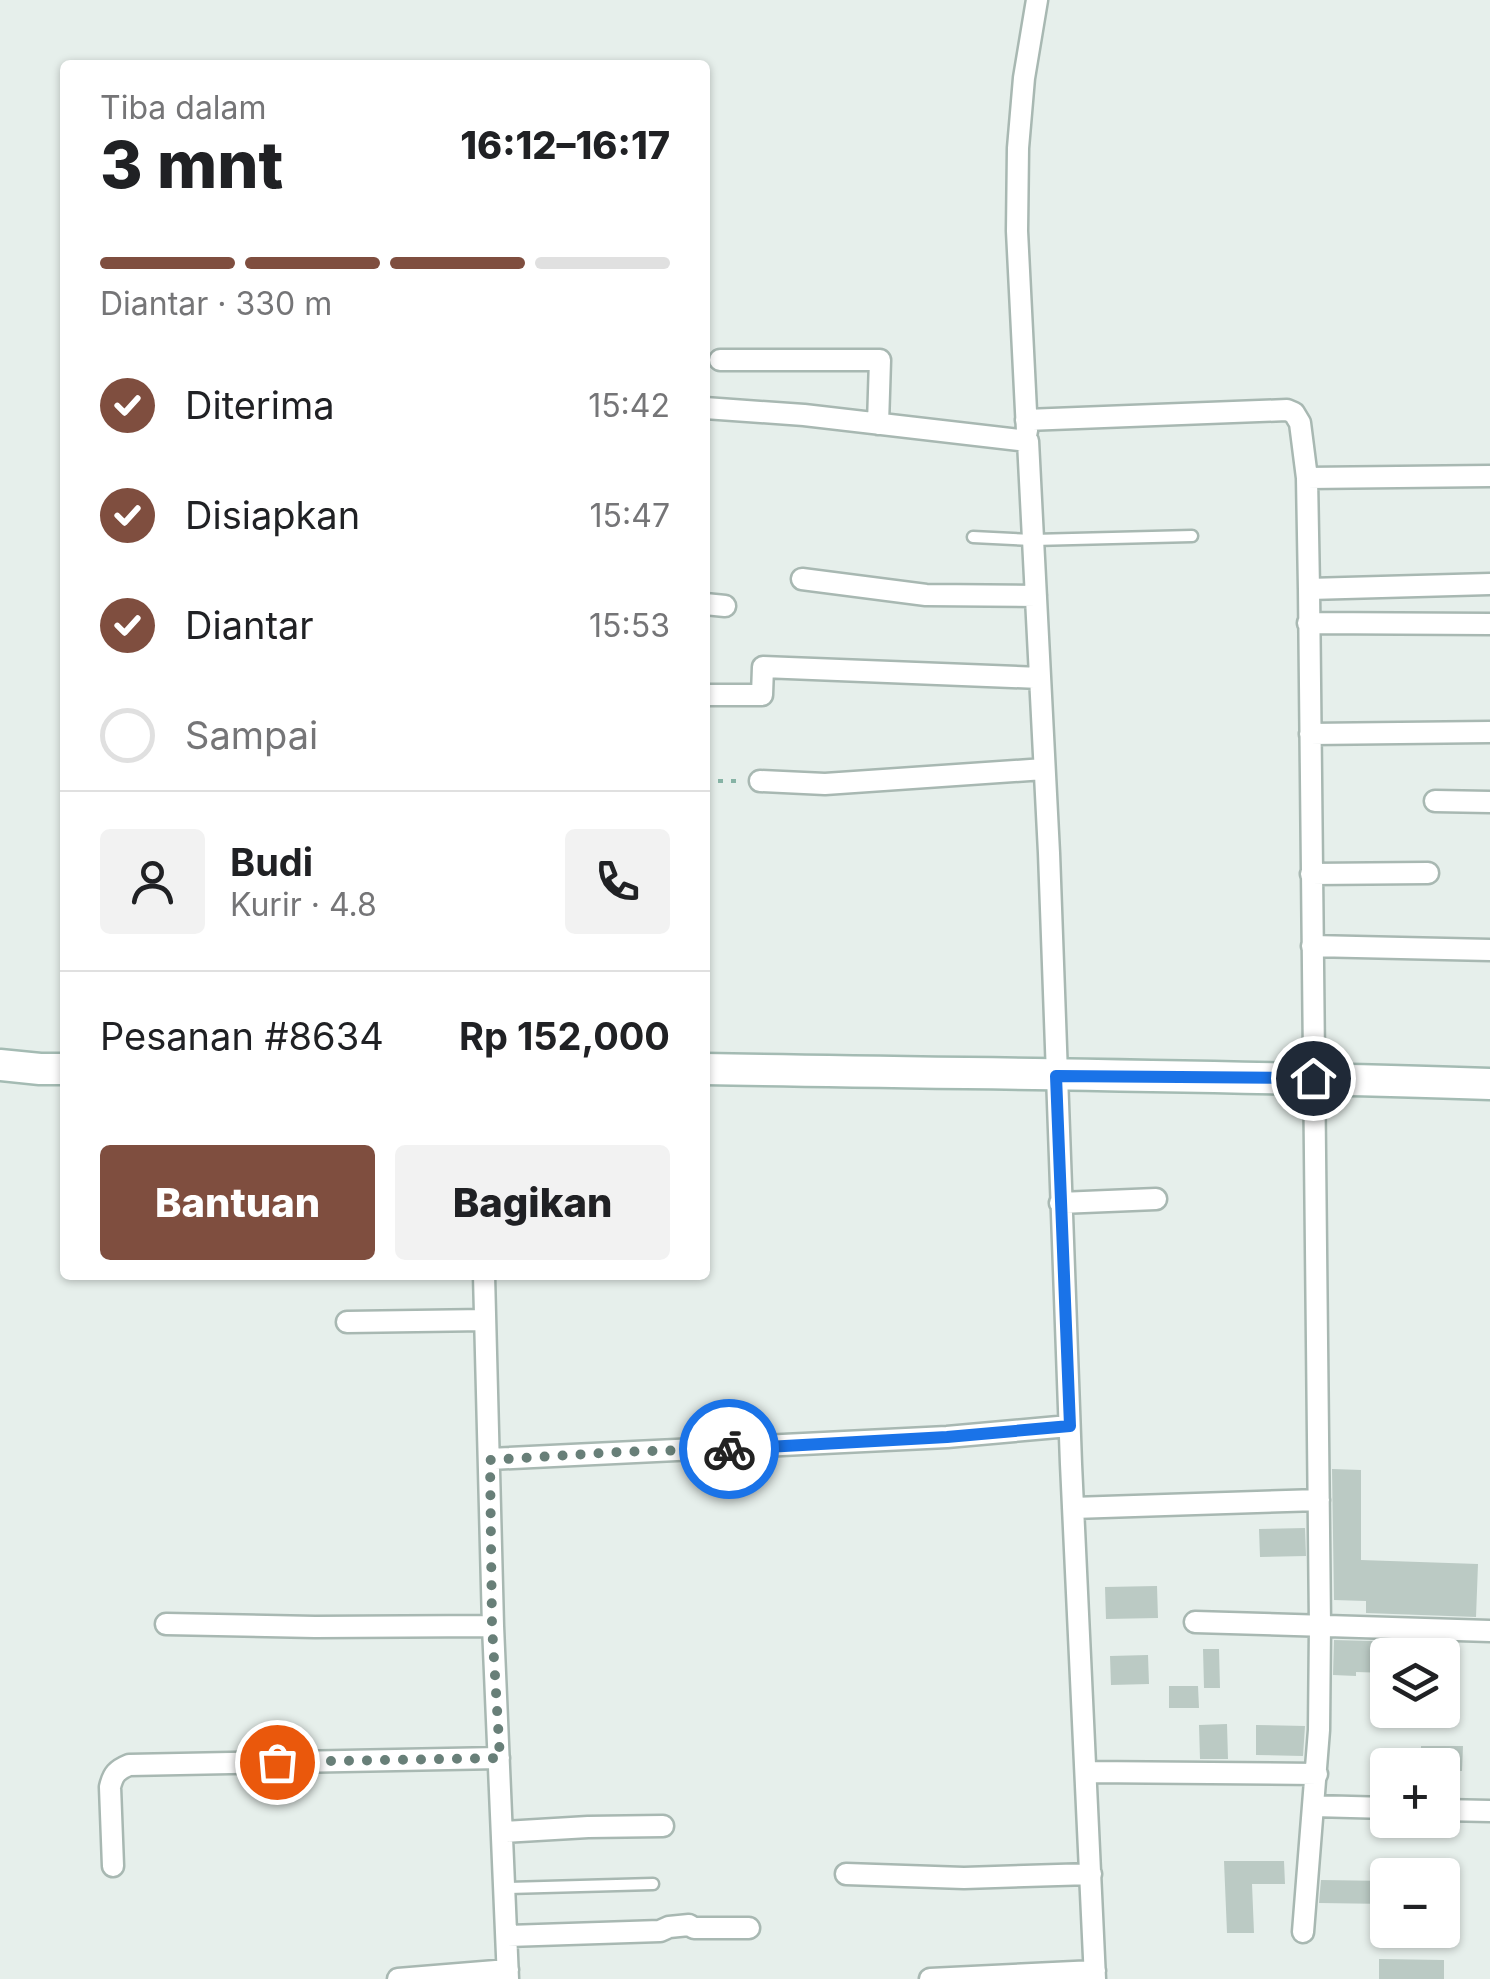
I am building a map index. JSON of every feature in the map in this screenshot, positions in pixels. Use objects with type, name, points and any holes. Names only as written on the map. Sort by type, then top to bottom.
[{"type":"street","points":[[930,1979],[1095,1975],[1018,250],[1018,148],[1036,0]]},
{"type":"street","points":[[720,360],[880,360],[878,424]]},
{"type":"street","points":[[710,408],[878,424],[1027,431],[1287,410],[1300,423],[1307,478],[1309,589],[1320,1625],[1319,1730],[1304,1932]]},
{"type":"street","points":[[1307,478],[1490,476]]},
{"type":"street","points":[[802,579],[926,595],[1036,596]]},
{"type":"street","points":[[1309,589],[1490,584]]},
{"type":"street","points":[[1308,623],[1490,624]]},
{"type":"street","points":[[710,694],[762,695],[763,668],[1040,678]]},
{"type":"street","points":[[1310,734],[1490,732]]},
{"type":"street","points":[[760,781],[824,784],[1044,769]]},
{"type":"street","points":[[1435,801],[1490,802]]},
{"type":"street","points":[[1311,874],[1428,874]]},
{"type":"street","points":[[1312,946],[1490,950]]},
{"type":"street","points":[[4,1066],[60,1068]]},
{"type":"street","points":[[710,1069],[1490,1084]]},
{"type":"street","points":[[1060,1204],[1156,1199]]},
{"type":"street","points":[[398,1979],[508,1974],[492,1626],[484,1280]]},
{"type":"street","points":[[348,1322],[485,1320]]},
{"type":"street","points":[[490,1460],[947,1437],[1070,1426]]},
{"type":"street","points":[[1073,1508],[1319,1500]]},
{"type":"street","points":[[1195,1622],[1490,1631]]},
{"type":"street","points":[[166,1624],[492,1626]]},
{"type":"street","points":[[114,1866],[110,1787],[119,1769],[129,1766],[500,1758]]},
{"type":"street","points":[[1086,1772],[1316,1774]]},
{"type":"street","points":[[1314,1806],[1370,1808]]},
{"type":"street","points":[[1460,1810],[1490,1811]]},
{"type":"street","points":[[503,1832],[663,1826]]},
{"type":"street","points":[[846,1874],[964,1878],[1091,1874]]},
{"type":"street","points":[[507,1936],[660,1931],[689,1925],[750,1928]]},
{"type":"lane","points":[[973,537],[1033,540],[1192,536]]},
{"type":"lane","points":[[505,1888],[653,1884]]},
{"type":"path","points":[[710,781],[760,781]]},
{"type":"building","points":[[1332,1469],[1361,1470],[1361,1560],[1478,1564],[1476,1617],[1366,1613],[1366,1601],[1334,1600]]},
{"type":"building","points":[[1305,1528],[1306,1556],[1260,1557],[1259,1529]]},
{"type":"building","points":[[1157,1586],[1158,1618],[1106,1619],[1105,1587]]},
{"type":"building","points":[[1334,1640],[1370,1641],[1370,1672],[1333,1675]]},
{"type":"building","points":[[1203,1649],[1219,1649],[1220,1688],[1204,1688]]},
{"type":"building","points":[[1148,1655],[1149,1684],[1111,1685],[1110,1656]]},
{"type":"building","points":[[1169,1686],[1198,1686],[1199,1708],[1169,1708]]},
{"type":"building","points":[[1227,1724],[1228,1759],[1200,1759],[1199,1725]]},
{"type":"building","points":[[1256,1725],[1305,1726],[1303,1756],[1256,1755]]},
{"type":"building","points":[[1463,1746],[1462,1771],[1460,1748],[1421,1748]]},
{"type":"building","points":[[1224,1861],[1284,1861],[1285,1884],[1252,1884],[1254,1933],[1227,1933]]},
{"type":"building","points":[[1321,1880],[1370,1881],[1370,1904],[1319,1903]]},
{"type":"building","points":[[1379,1959],[1444,1960],[1444,1979],[1379,1979]]},
{"type":"way so far","points":[[277,1762],[500,1758],[492,1626],[490,1460],[729,1449]]},
{"type":"route","points":[[729,1449],[1070,1426],[1056,1076],[1313,1078]]}]
